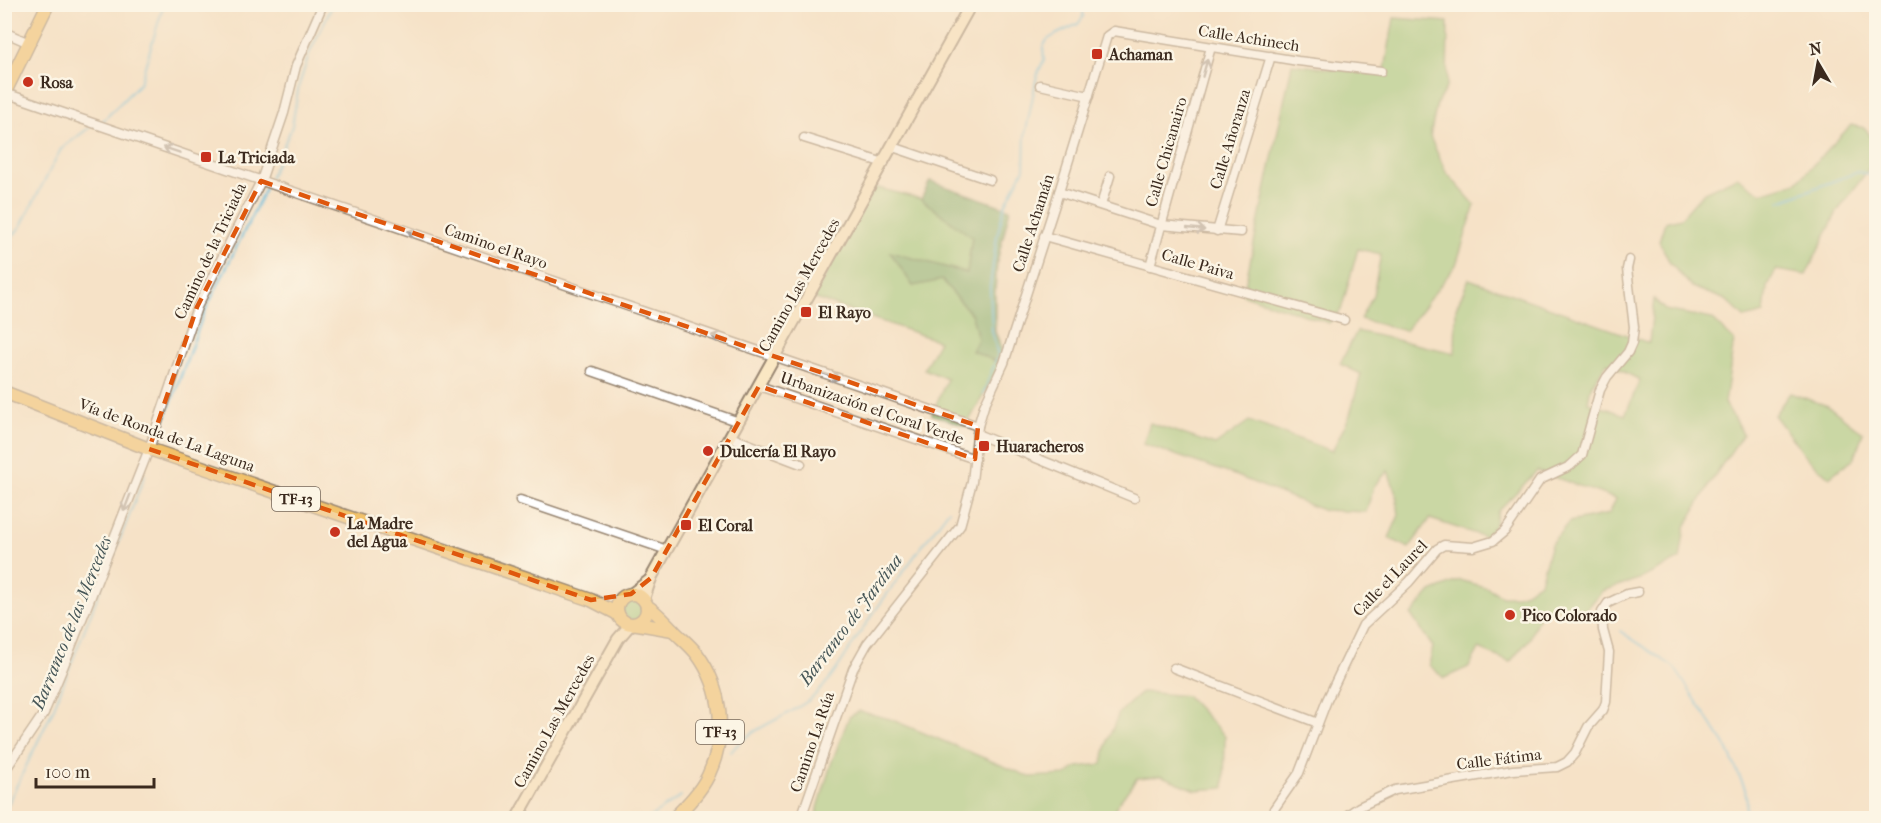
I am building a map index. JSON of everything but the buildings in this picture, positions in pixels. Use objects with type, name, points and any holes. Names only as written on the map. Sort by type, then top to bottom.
[{"type":"main road","points":[[5,93],[8,76],[48,4]]},
{"type":"main road","name":"Camino Las Mercedes","points":[[646,602],[651,579],[971,4]]},
{"type":"main road","name":"Vía de Ronda de La Laguna","points":[[4,392],[149,449],[591,600],[619,616]]},
{"type":"main road","name":"Camino Las Mercedes","points":[[627,595],[651,579]]},
{"type":"main road","points":[[619,616],[617,604],[627,595]]},
{"type":"main road","name":"Vía de Ronda de La Laguna","points":[[591,600],[627,595]]},
{"type":"main road","name":"TF-13","points":[[627,595],[646,602],[697,654],[715,689],[720,711],[720,732],[716,754],[708,776],[691,801],[674,819]]},
{"type":"main road","points":[[634,624],[646,616],[646,602]]},
{"type":"main road","name":"Camino Las Mercedes","points":[[618,639],[619,616]]},
{"type":"main road","name":"TF-13","points":[[619,616],[634,624],[674,630]]},
{"type":"main road","name":"Camino Las Mercedes","points":[[517,819],[618,639],[634,624]]},
{"type":"street","name":"Camino de la Triciada","points":[[4,772],[44,713],[149,449],[197,308],[261,181],[284,113],[296,66],[323,4]]},
{"type":"street","name":"Calle Achinech","points":[[1114,31],[1381,71]]},
{"type":"street","name":"Calle Achamán","points":[[977,430],[984,406],[1004,363],[1107,36],[1114,31]]},
{"type":"street","points":[[4,32],[28,43]]},
{"type":"street","name":"Calle Chicanairo","points":[[1150,266],[1211,47]]},
{"type":"street","name":"Calle Añoranza","points":[[1217,231],[1270,56]]},
{"type":"street","points":[[1040,85],[1089,96]]},
{"type":"street","name":"Camino el Rayo","points":[[5,93],[776,356],[977,430],[1134,498]]},
{"type":"street","points":[[804,138],[884,163]]},
{"type":"street","points":[[893,147],[990,180]]},
{"type":"street","points":[[1101,205],[1110,176]]},
{"type":"street","points":[[1059,192],[1161,225],[1241,232]]},
{"type":"street","name":"Calle Paiva","points":[[1044,236],[1344,320]]},
{"type":"street","name":"Calle el Laurel","points":[[1271,819],[1274,809],[1299,773],[1318,723],[1359,631],[1409,582],[1432,554],[1444,545],[1473,547],[1493,542],[1505,531],[1540,480],[1570,466],[1582,455],[1600,390],[1632,343],[1634,327],[1626,270],[1629,260]]},
{"type":"street","points":[[592,371],[739,422]]},
{"type":"street","name":"Urbanización el Coral Verde","points":[[759,386],[975,459]]},
{"type":"street","name":"Camino La Rúa","points":[[801,819],[853,669],[867,644],[960,526],[972,482],[977,430]]},
{"type":"street","points":[[730,437],[801,464]]},
{"type":"street","points":[[520,500],[667,550]]},
{"type":"street","name":"Calle Fátima","points":[[1343,819],[1376,798],[1395,790],[1513,770],[1557,767],[1567,762],[1575,753],[1588,727],[1603,710],[1606,702],[1609,652],[1603,630],[1602,612],[1608,603],[1627,594],[1638,592]]},
{"type":"street","points":[[1174,668],[1318,723]]},
{"type":"highlighted area","points":[[261,181],[978,426],[975,459],[759,386],[651,578],[631,594],[603,599],[591,600],[149,449],[197,307]]},
{"type":"green space","points":[[1394,18],[1448,22],[1447,86],[1437,103],[1430,137],[1446,172],[1475,205],[1456,265],[1405,331],[1360,319],[1373,295],[1381,254],[1358,249],[1341,310],[1329,323],[1243,295],[1292,64],[1384,75]]},
{"type":"green space","points":[[1851,125],[1865,128],[1876,144],[1876,159],[1837,212],[1806,275],[1776,270],[1767,287],[1764,313],[1745,318],[1726,300],[1692,287],[1670,263],[1659,241],[1665,222],[1681,218],[1704,192],[1737,177],[1761,193],[1797,182]]},
{"type":"green space","points":[[930,181],[1010,209],[997,262],[995,292],[995,332],[1004,352],[1001,364],[972,351],[978,339],[972,315],[942,280],[913,286],[890,252],[967,273],[972,237],[921,199]]},
{"type":"green space","points":[[874,187],[921,199],[972,237],[967,273],[891,253],[913,286],[942,280],[972,315],[978,339],[1001,364],[966,426],[932,414],[947,379],[924,369],[939,341],[813,298]]},
{"type":"green space","points":[[1469,279],[1649,343],[1654,299],[1665,310],[1712,319],[1734,340],[1725,403],[1743,434],[1715,475],[1685,527],[1680,559],[1642,578],[1602,591],[1581,616],[1568,607],[1541,611],[1530,638],[1510,662],[1479,649],[1469,667],[1444,678],[1429,665],[1433,647],[1411,615],[1431,592],[1460,580],[1488,588],[1502,596],[1514,596],[1526,592],[1540,582],[1551,544],[1569,522],[1609,514],[1616,499],[1537,471],[1498,511],[1494,527],[1485,537],[1430,519],[1409,548],[1389,538],[1399,515],[1396,493],[1388,471],[1374,486],[1366,512],[1322,510],[1237,476],[1143,444],[1150,423],[1215,445],[1249,421],[1332,451],[1350,415],[1361,374],[1340,364],[1357,331],[1455,353],[1456,308]],"holes":[[[1607,363],[1640,380],[1625,415],[1588,402],[1591,386]]]},
{"type":"green space","points":[[1790,393],[1828,406],[1863,433],[1854,458],[1829,477],[1808,459],[1774,415]]},
{"type":"green space","points":[[633,600],[640,603],[643,610],[640,617],[633,620],[626,617],[623,610],[626,603]]},
{"type":"green space","points":[[1142,692],[1187,696],[1225,736],[1224,788],[1196,790],[1162,776],[1137,778],[1115,808],[1116,818],[815,818],[831,764],[849,717],[859,711],[890,719],[1030,777],[1066,775],[1077,767],[1102,764],[1108,740],[1119,713]]},
{"type":"waterway","points":[[101,123],[140,83],[164,4]]},
{"type":"waterway","name":"Barranco de las Mercedes","points":[[270,178],[292,126],[299,85],[310,52],[333,4]]},
{"type":"waterway","name":"Barranco de Jardina","points":[[983,394],[998,355],[992,331],[990,287],[997,236],[1005,205],[1024,169],[1025,136],[1037,75],[1044,60],[1043,47],[1047,40],[1078,24],[1083,17],[1083,4]]},
{"type":"waterway","points":[[4,247],[21,226],[61,149],[90,127]]},
{"type":"waterway","points":[[1780,201],[1858,172],[1876,175]]},
{"type":"waterway","name":"Barranco de las Mercedes","points":[[158,439],[203,315],[266,187]]},
{"type":"waterway","name":"Barranco de las Mercedes","points":[[4,812],[53,710],[145,475]]},
{"type":"waterway","name":"Barranco de Jardina","points":[[731,752],[749,735],[804,704],[821,689],[949,510]]},
{"type":"waterway","points":[[1620,631],[1674,667],[1727,748],[1745,789],[1747,802],[1745,818]]},
{"type":"waterway","points":[[649,818],[681,796]]},
{"type":"place","name":"Achaman","points":[[1097,54]]},
{"type":"place","name":"Rosa","points":[[28,82]]},
{"type":"place","name":"La Triciada","points":[[206,157]]},
{"type":"place","name":"El Rayo","points":[[806,312]]},
{"type":"place","name":"Huaracheros","points":[[984,446]]},
{"type":"place","name":"Dulcería El Rayo","points":[[708,451]]},
{"type":"place","name":"El Coral","points":[[686,525]]},
{"type":"place","name":"La Madre del Agua","points":[[335,532]]},
{"type":"place","name":"Pico Colorado","points":[[1510,615]]}]
